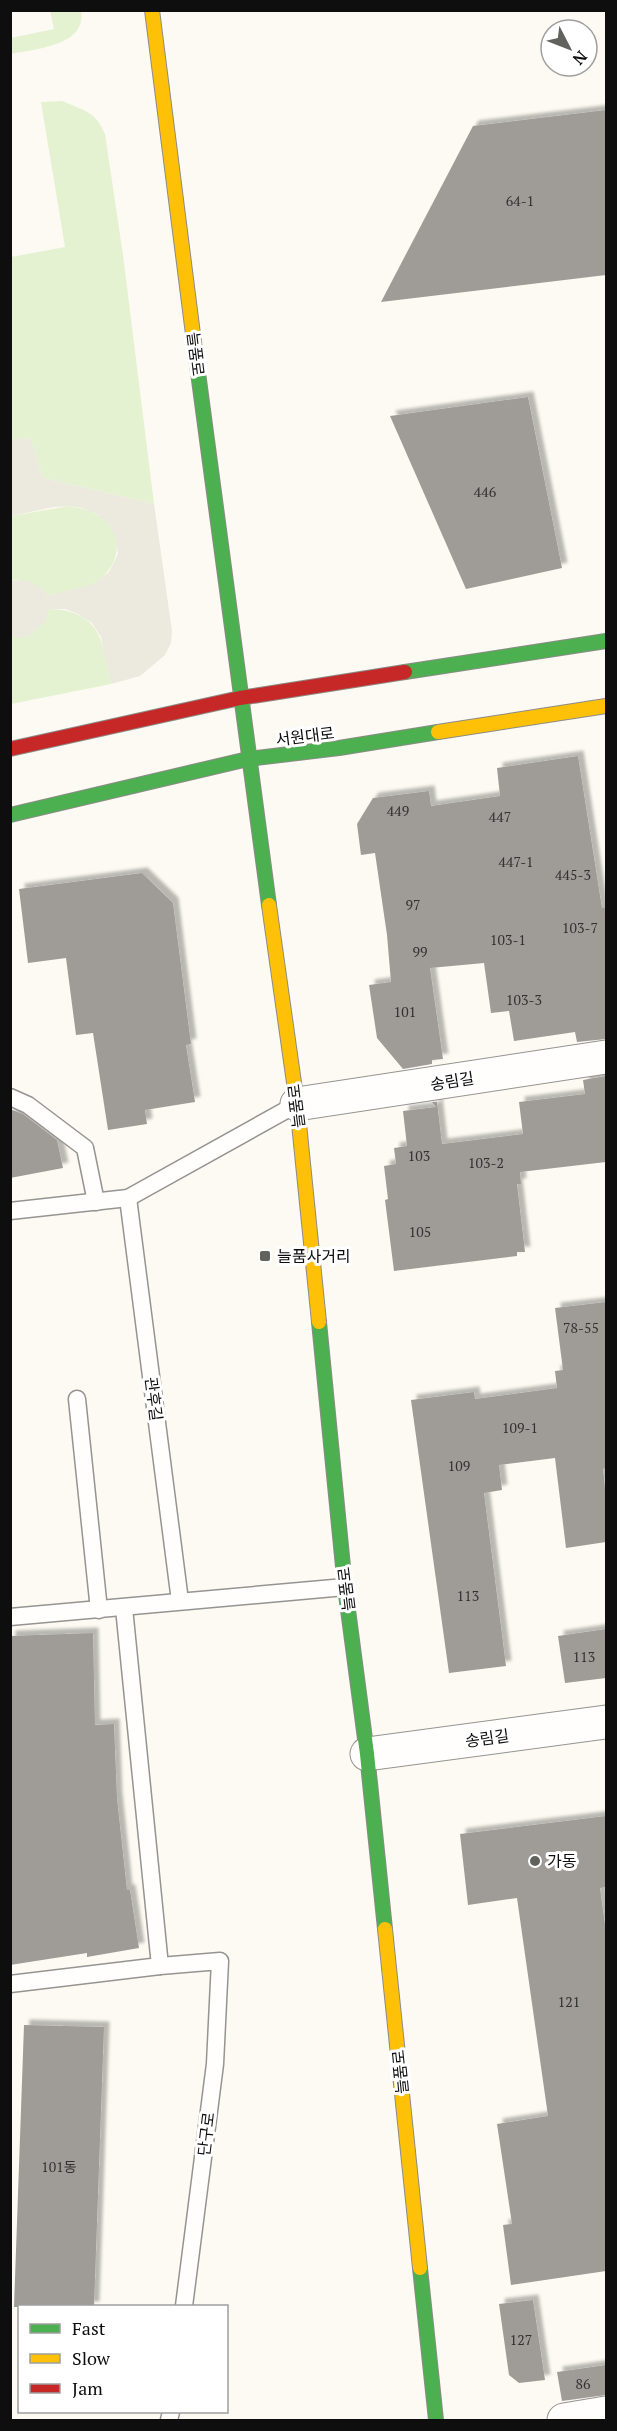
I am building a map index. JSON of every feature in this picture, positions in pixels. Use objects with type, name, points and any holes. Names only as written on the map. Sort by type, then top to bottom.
[{"type":"street","name":"늘품로","points":[[152,10],[248,759],[297,1104],[345,1587],[367,1754],[436,2421]]},
{"type":"street","points":[[10,749],[240,698],[606,641]]},
{"type":"street","name":"서원대로","points":[[10,815],[248,759],[339,748],[606,706]]},
{"type":"street","name":"송림길","points":[[297,1104],[606,1057]]},
{"type":"street","name":"송림길","points":[[367,1754],[606,1722]]},
{"type":"street","points":[[564,2421],[606,2413]]},
{"type":"lane","points":[[10,1097],[28,1105],[85,1148],[96,1202]]},
{"type":"lane","points":[[10,1211],[128,1198],[297,1104]]},
{"type":"lane","name":"관후길","points":[[128,1198],[180,1601]]},
{"type":"lane","points":[[77,1399],[99,1610]]},
{"type":"lane","points":[[10,1617],[345,1587]]},
{"type":"lane","points":[[10,1984],[160,1966],[124,1608]]},
{"type":"lane","name":"단구로","points":[[160,1966],[220,1962],[215,2064],[184,2305]]},
{"type":"green space","points":[[50,11],[81,11],[81,23],[76,32],[57,44],[11,54],[11,38],[54,29]]},
{"type":"green space","points":[[62,101],[93,116],[105,134],[123,255],[154,504],[43,478],[30,438],[11,441],[11,257],[65,247],[41,102]]},
{"type":"green space","points":[[69,506],[93,512],[106,521],[112,529],[117,548],[111,566],[105,575],[85,587],[46,596],[42,588],[16,580],[11,581],[11,516]]},
{"type":"green space","points":[[49,609],[79,615],[89,622],[102,642],[111,684],[11,704],[10,636],[25,636],[35,631]]},
{"type":"shaded area","points":[[30,438],[43,478],[154,504],[172,631],[171,643],[165,655],[140,676],[111,684],[101,637],[92,623],[65,609],[49,609],[46,621],[30,635],[20,638],[11,636],[11,581],[25,580],[42,588],[47,596],[93,584],[109,572],[118,554],[116,539],[110,525],[97,514],[82,508],[54,507],[11,516],[11,440]]},
{"type":"building","points":[[606,110],[606,275],[381,302],[473,126]]},
{"type":"building","points":[[528,397],[562,568],[466,589],[390,416]]},
{"type":"building","points":[[578,756],[602,908],[606,908],[606,1039],[577,1042],[575,1032],[514,1041],[509,1011],[491,1013],[484,963],[430,968],[443,1059],[432,1060],[432,1064],[403,1069],[377,1038],[369,985],[391,982],[387,935],[375,853],[361,855],[357,824],[373,798],[429,791],[431,806],[500,796],[497,768]]},
{"type":"building","points":[[142,873],[173,903],[191,1044],[186,1045],[195,1102],[145,1110],[147,1124],[108,1130],[93,1033],[76,1035],[66,958],[28,963],[19,889]]},
{"type":"building","points":[[606,1076],[606,1162],[520,1172],[521,1184],[517,1184],[525,1252],[517,1252],[517,1256],[394,1271],[385,1200],[388,1199],[384,1166],[396,1164],[394,1148],[407,1146],[403,1111],[436,1107],[432,1102],[437,1102],[442,1144],[523,1134],[519,1102],[585,1094],[583,1080]]},
{"type":"building","points":[[10,1109],[23,1114],[57,1140],[63,1168],[10,1178]]},
{"type":"building","points":[[606,1302],[606,1468],[603,1469],[606,1498],[606,1542],[566,1548],[555,1458],[499,1465],[502,1490],[484,1493],[506,1666],[449,1673],[411,1400],[474,1392],[475,1399],[557,1388],[555,1371],[563,1370],[555,1308]]},
{"type":"building","points":[[606,1629],[606,1678],[565,1683],[558,1636]]},
{"type":"building","points":[[93,1633],[95,1725],[114,1724],[117,1798],[127,1890],[130,1890],[139,1948],[87,1957],[87,1953],[10,1965],[10,1636]]},
{"type":"building","points":[[606,1816],[606,1887],[600,1888],[606,1932],[606,2271],[511,2285],[503,2225],[512,2224],[497,2124],[548,2116],[517,1898],[468,1905],[460,1834]]},
{"type":"building","points":[[24,2025],[104,2027],[94,2305],[18,2305],[14,2307]]},
{"type":"building","points":[[533,2300],[545,2380],[519,2383],[509,2375],[499,2304]]},
{"type":"building","points":[[606,2365],[606,2395],[562,2401],[557,2372]]},
{"type":"traffic: fast","points":[[195,350],[269,905]]},
{"type":"traffic: fast","points":[[405,672],[606,641]]},
{"type":"traffic: fast","points":[[10,815],[248,759],[339,748],[438,732]]},
{"type":"traffic: fast","points":[[319,1322],[345,1587],[367,1754],[385,1929]]},
{"type":"traffic: fast","points":[[420,2268],[436,2420]]},
{"type":"traffic: slow","points":[[152,10],[195,350]]},
{"type":"traffic: slow","points":[[438,732],[606,706]]},
{"type":"traffic: slow","points":[[269,905],[297,1104],[319,1322]]},
{"type":"traffic: slow","points":[[385,1929],[420,2268]]},
{"type":"traffic: jam","points":[[10,749],[240,698],[405,672]]},
{"type":"place","name":"늘품사거리","points":[[265,1256]]},
{"type":"place","name":"가동","points":[[535,1861]]}]
